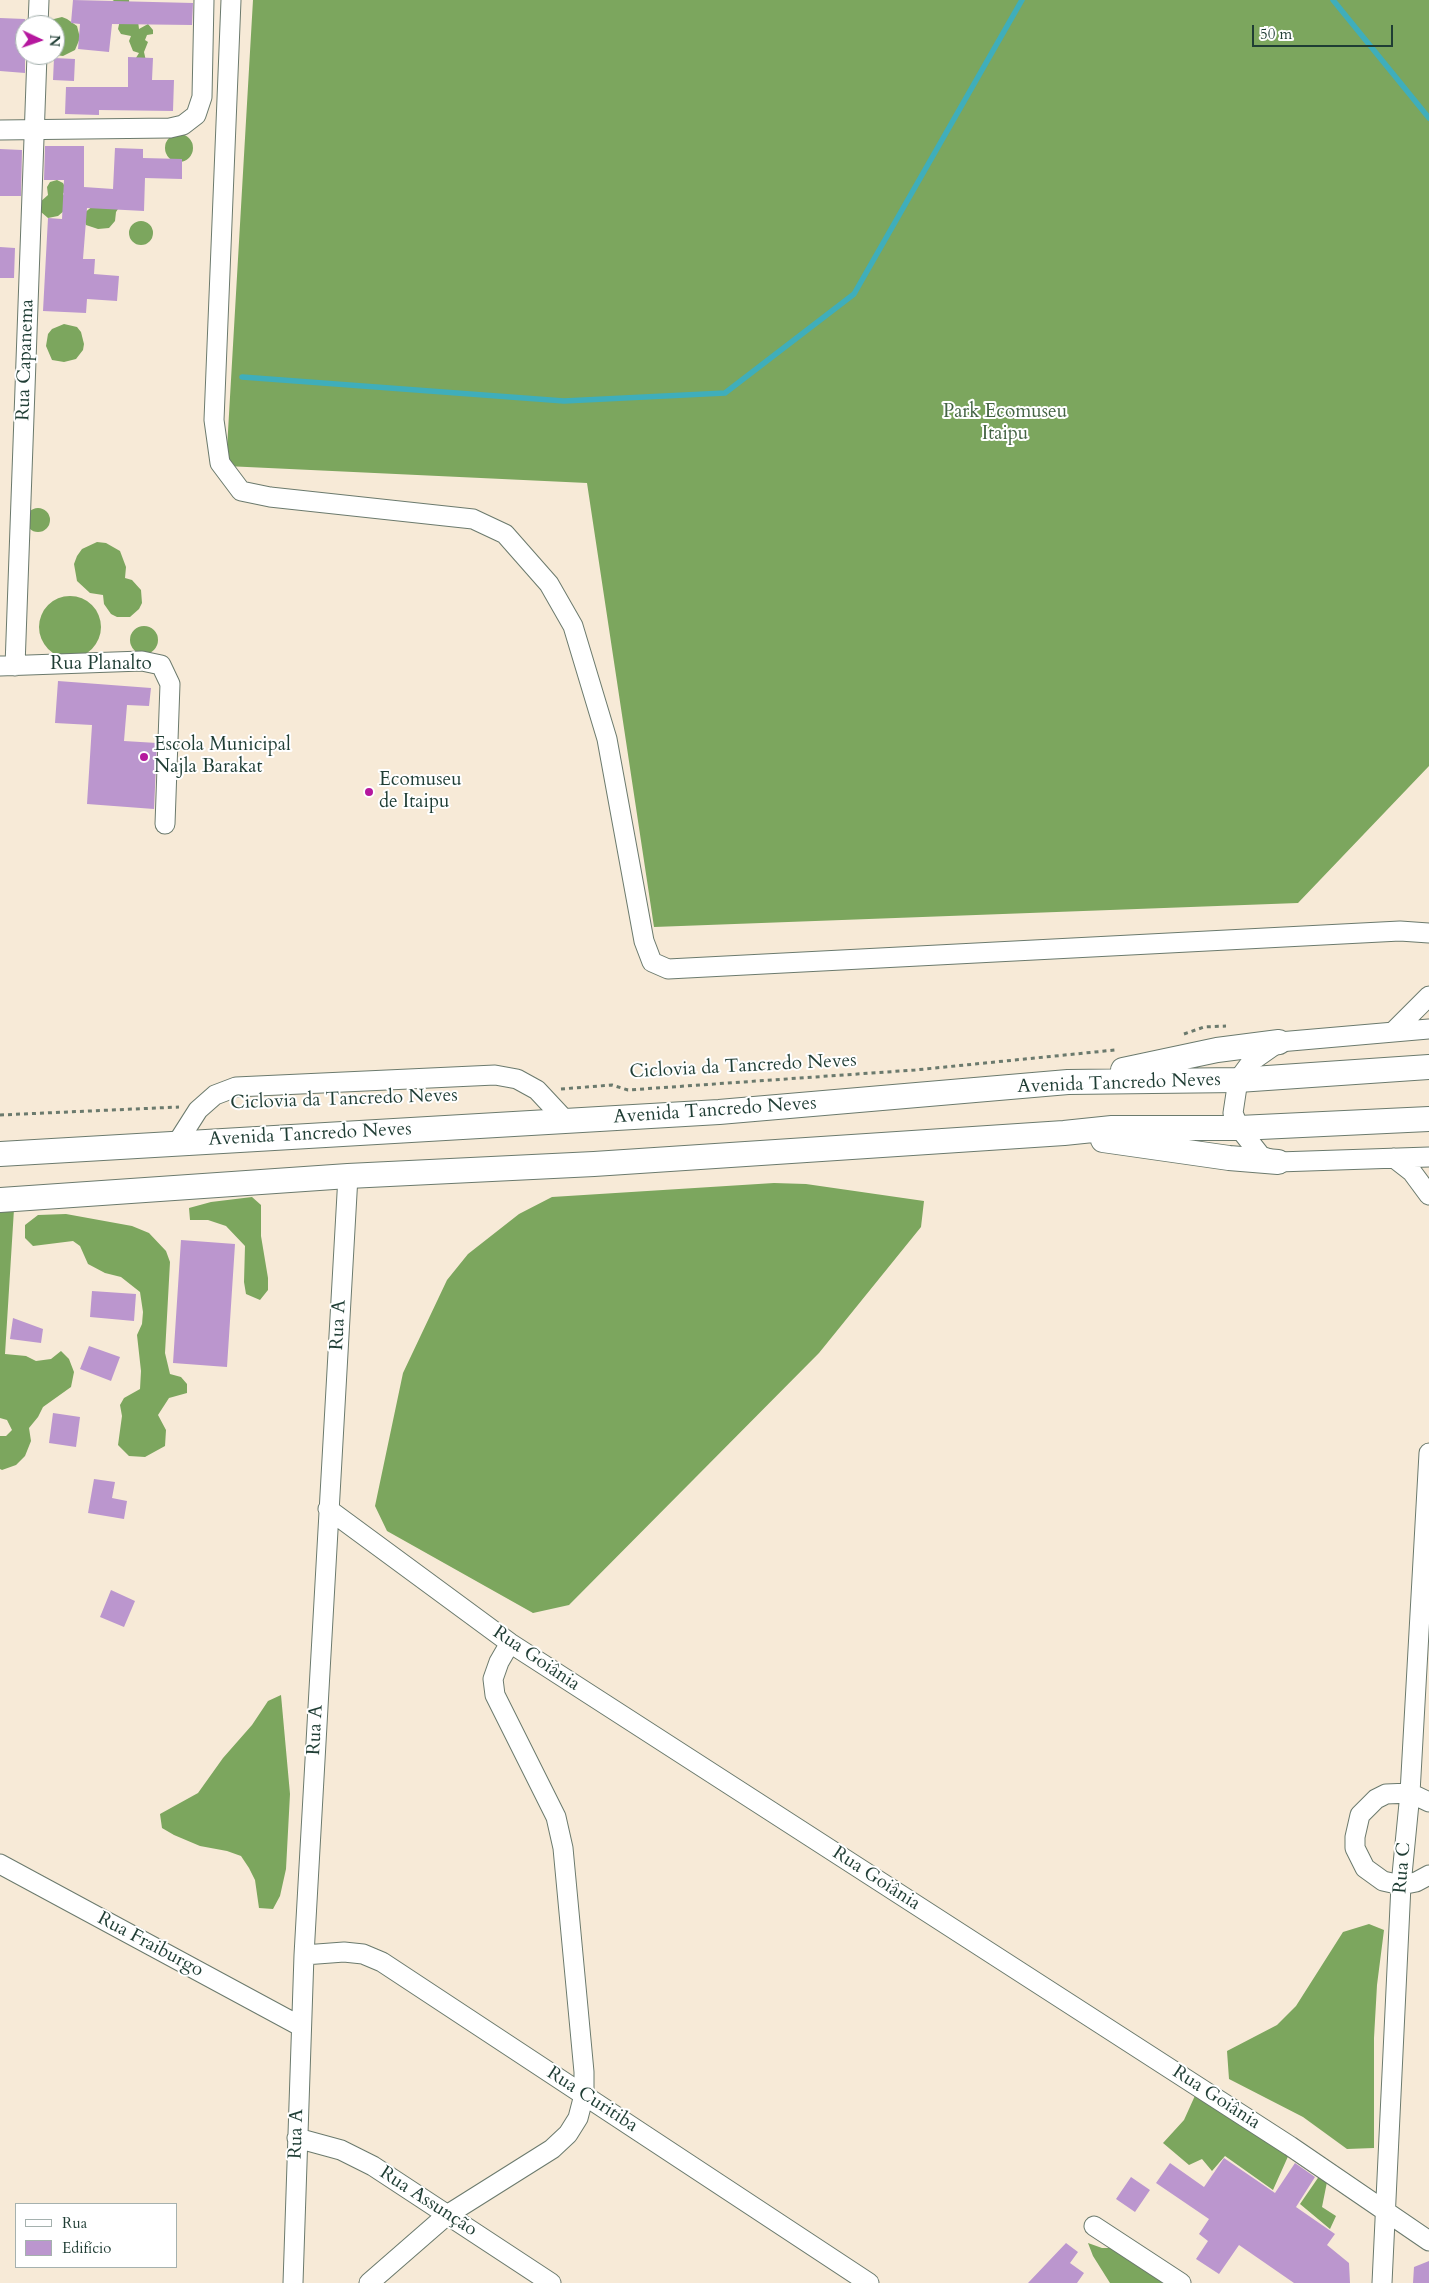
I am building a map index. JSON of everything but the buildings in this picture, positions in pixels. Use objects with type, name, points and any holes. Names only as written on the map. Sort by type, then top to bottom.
[{"type":"main road","points":[[1068,1082],[1217,1050],[1279,1042]]},
{"type":"main road","name":"Avenida Tancredo Neves","points":[[0,1154],[719,1112],[1068,1082],[1238,1080],[1429,1067]]},
{"type":"main road","points":[[0,1200],[348,1176],[594,1164],[1064,1133],[1112,1128],[1240,1128],[1429,1119]]},
{"type":"main road","points":[[1064,1133],[1229,1158],[1278,1162]]},
{"type":"street","points":[[38,15],[39,0]]},
{"type":"street","points":[[0,130],[170,128],[183,125],[196,115],[202,97],[204,0]]},
{"type":"street","points":[[231,0],[214,420],[220,463],[241,491],[270,497],[473,519],[505,534],[550,584],[572,626],[607,739],[644,941],[652,962],[668,969],[1400,930],[1429,933]]},
{"type":"street","name":"Rua Capanema","points":[[7,666],[37,65]]},
{"type":"street","name":"Rua Planalto","points":[[7,666],[142,661],[161,665],[170,684],[165,824]]},
{"type":"street","points":[[1393,1032],[1429,996]]},
{"type":"street","points":[[1429,1029],[1279,1042],[1252,1061],[1238,1080],[1233,1113],[1240,1128],[1261,1156],[1278,1162],[1429,1157]]},
{"type":"street","points":[[177,1143],[198,1110],[214,1094],[236,1088],[485,1076],[517,1079],[537,1090],[565,1120]]},
{"type":"street","points":[[1394,1158],[1412,1172],[1429,1195]]},
{"type":"street","name":"Rua A","points":[[293,2283],[300,2026],[348,1176]]},
{"type":"street","name":"Rua C","points":[[1382,2283],[1401,1885],[1410,1793],[1429,1453]]},
{"type":"street","name":"Rua Goiânia","points":[[328,1509],[510,1643],[1290,2146],[1429,2241]]},
{"type":"street","points":[[369,2283],[447,2215],[552,2149],[568,2134],[578,2118],[584,2095],[583,2062],[560,1832],[556,1817],[495,1695],[493,1679],[499,1662],[510,1643]]},
{"type":"street","points":[[1429,1802],[1410,1793],[1396,1792],[1376,1799],[1360,1815],[1354,1837],[1359,1858],[1365,1868],[1383,1881],[1401,1885],[1416,1882],[1429,1875]]},
{"type":"street","name":"Rua Fraiburgo","points":[[0,1864],[300,2026]]},
{"type":"street","name":"Rua Curitiba","points":[[304,1955],[344,1952],[363,1954],[382,1962],[869,2283]]},
{"type":"street","name":"Rua Assunção","points":[[297,2138],[341,2150],[373,2166],[551,2283]]},
{"type":"street","points":[[1094,2226],[1181,2283]]},
{"type":"path","points":[[1178,1036],[1204,1027],[1234,1025]]},
{"type":"path","name":"Ciclovia da Tancredo Neves","points":[[542,1096],[554,1090],[593,1086],[612,1085],[628,1090],[905,1071],[1124,1049]]},
{"type":"path","points":[[0,1115],[191,1107],[198,1110]]},
{"type":"green space","points":[[114,0],[129,0],[130,12],[138,21],[139,29],[148,24],[153,30],[153,34],[147,35],[145,40],[148,42],[144,52],[146,61],[134,61],[139,53],[133,51],[129,41],[131,36],[121,34],[118,29],[120,20],[111,2]]},
{"type":"green space","name":"Park Ecomuseu Itaipu","points":[[253,0],[1429,0],[1429,766],[1298,903],[654,927],[587,483],[226,466]]},
{"type":"green space","points":[[65,18],[77,26],[80,38],[75,50],[65,55]]},
{"type":"green space","points":[[179,134],[189,138],[193,148],[189,158],[179,162],[169,158],[165,148],[169,138]]},
{"type":"green space","points":[[57,180],[63,183],[66,189],[63,194],[66,199],[65,210],[58,216],[48,218],[41,212],[39,203],[48,195],[47,187],[50,182]]},
{"type":"green space","points":[[94,205],[120,206],[116,212],[115,221],[109,228],[98,229],[86,225],[83,214]]},
{"type":"green space","points":[[141,221],[146,222],[152,228],[152,238],[146,244],[141,245],[136,244],[130,238],[129,233],[130,228],[136,222]]},
{"type":"green space","points":[[64,324],[77,327],[81,332],[84,344],[83,350],[76,359],[64,362],[52,360],[46,346],[48,334],[52,329]]},
{"type":"green space","points":[[38,508],[43,509],[49,515],[49,525],[43,531],[38,532],[33,531],[27,525],[26,520],[27,515],[33,509]]},
{"type":"green space","points":[[97,542],[106,543],[120,551],[126,567],[125,578],[132,580],[141,590],[142,603],[139,609],[130,617],[117,617],[111,614],[104,604],[103,595],[90,593],[77,581],[74,564],[77,556],[82,549]]},
{"type":"green space","points":[[64,596],[76,596],[92,605],[99,615],[101,627],[99,639],[92,649],[76,658],[64,658],[53,653],[44,644],[39,633],[39,621],[44,610],[53,601]]},
{"type":"green space","points":[[144,626],[154,630],[158,640],[154,650],[144,654],[134,650],[130,640],[134,630]]},
{"type":"green space","points":[[774,1183],[806,1184],[924,1201],[921,1227],[819,1353],[569,1605],[533,1613],[387,1531],[375,1506],[403,1373],[447,1280],[468,1254],[519,1214],[552,1197]]},
{"type":"green space","points":[[252,1197],[261,1205],[261,1236],[268,1278],[268,1290],[260,1300],[246,1294],[244,1282],[245,1246],[226,1226],[208,1220],[190,1220],[189,1208],[211,1202]]},
{"type":"green space","points":[[14,1209],[5,1354],[26,1356],[36,1361],[51,1359],[61,1351],[69,1359],[74,1372],[71,1387],[43,1407],[29,1428],[31,1441],[25,1456],[16,1465],[2,1470],[0,1469],[0,1436],[6,1436],[12,1430],[7,1420],[0,1418],[0,1210]]},
{"type":"green space","points":[[66,1214],[132,1226],[149,1233],[166,1251],[170,1262],[165,1353],[170,1374],[181,1377],[187,1384],[187,1393],[169,1398],[158,1415],[166,1430],[165,1446],[145,1457],[129,1456],[118,1445],[122,1416],[120,1405],[124,1398],[140,1389],[141,1371],[137,1335],[142,1324],[143,1312],[140,1292],[121,1277],[105,1273],[88,1264],[80,1246],[73,1241],[33,1246],[25,1238],[25,1225],[38,1215]]},
{"type":"green space","points":[[281,1695],[290,1794],[286,1869],[280,1896],[273,1909],[259,1908],[255,1880],[241,1856],[227,1851],[200,1846],[174,1835],[162,1828],[160,1814],[198,1793],[223,1758],[252,1725],[268,1701]]},
{"type":"green space","points":[[1369,1924],[1384,1930],[1377,1985],[1374,2038],[1374,2148],[1347,2149],[1303,2117],[1229,2079],[1227,2051],[1277,2025],[1296,2006],[1343,1932]]},
{"type":"green space","points":[[1198,2089],[1290,2152],[1273,2190],[1225,2156],[1212,2171],[1202,2159],[1189,2165],[1163,2143],[1184,2120]]},
{"type":"green space","points":[[1322,2172],[1327,2182],[1322,2207],[1336,2216],[1330,2229],[1300,2204]]},
{"type":"green space","points":[[1088,2243],[1102,2248],[1116,2248],[1165,2283],[1110,2283],[1093,2256]]},
{"type":"waterway","points":[[242,377],[564,401],[725,393],[854,294],[1022,0]]},
{"type":"waterway","points":[[1333,0],[1429,118]]},
{"type":"place","name":"Escola Municipal Najla Barakat","points":[[144,757]]},
{"type":"place","name":"Ecomuseu de Itaipu","points":[[369,792]]}]
